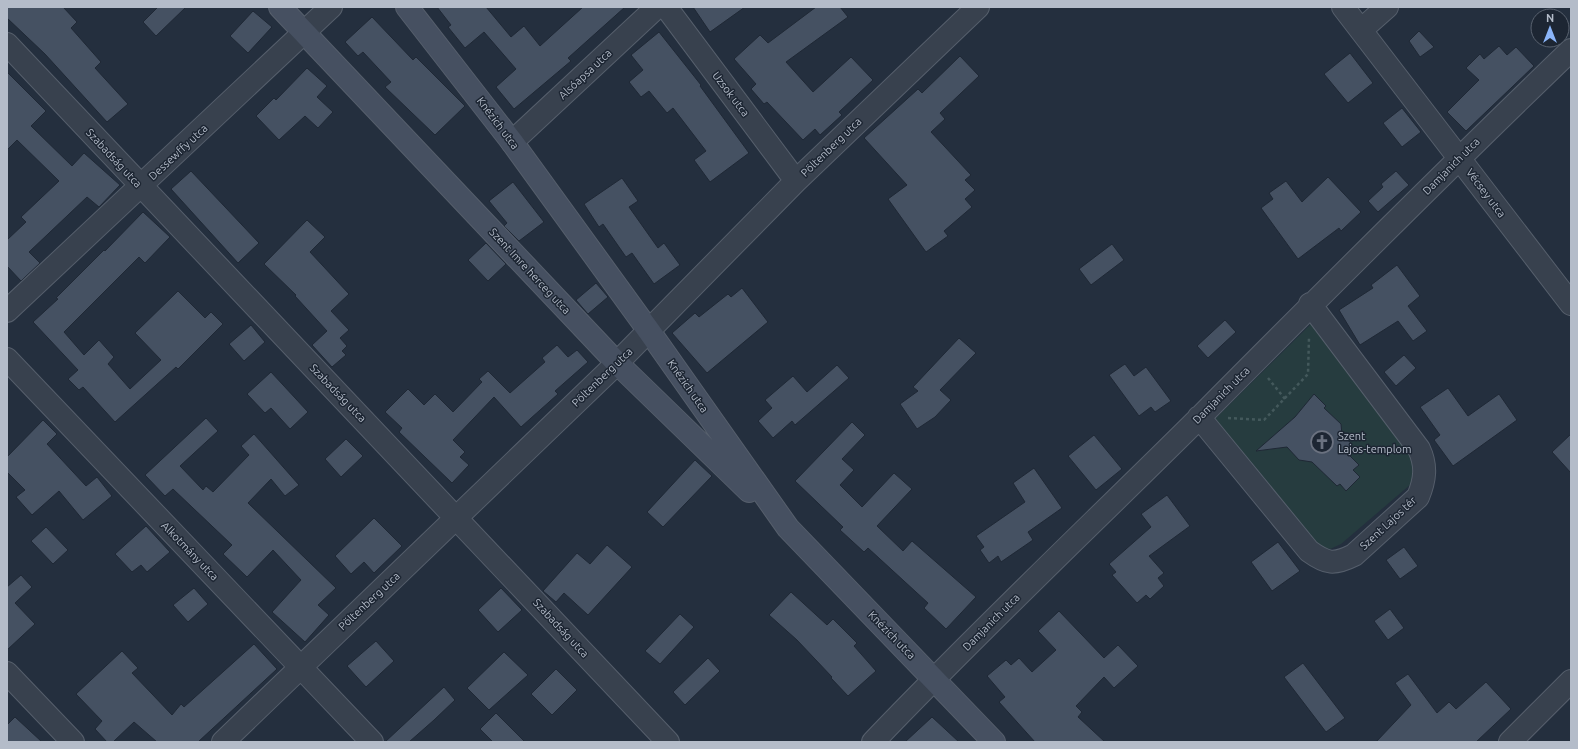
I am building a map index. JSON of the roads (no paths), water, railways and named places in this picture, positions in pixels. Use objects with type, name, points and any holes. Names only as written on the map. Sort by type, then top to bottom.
[{"type":"street","name":"Szent Imre herceg utca","points":[[280,7],[617,363],[788,528]]},
{"type":"street","name":"Dessewffy utca","points":[[7,311],[331,7]]},
{"type":"street","name":"Knézich utca","points":[[407,7],[512,142],[649,331],[788,528],[994,742]]},
{"type":"street","name":"Alsóapsa utca","points":[[512,142],[657,7]]},
{"type":"street","name":"Uzsok utca","points":[[666,7],[796,181]]},
{"type":"street","name":"Pöltenberg utca","points":[[222,742],[617,363],[796,181],[978,7]]},
{"type":"street","name":"Vécsey utca","points":[[1343,7],[1571,304]]},
{"type":"street","points":[[1361,30],[1387,7]]},
{"type":"street","name":"Szabadság utca","points":[[7,44],[668,742]]},
{"type":"street","name":"Damjanich utca","points":[[873,742],[934,678],[1199,418],[1310,304],[1571,50]]},
{"type":"street","name":"Szent Lajos tér","points":[[1199,418],[1309,551],[1319,558],[1332,563],[1342,561],[1354,555],[1418,497],[1423,485],[1425,473],[1424,459],[1419,449],[1310,304]]},
{"type":"street","name":"Alkotmány utca","points":[[7,359],[372,742]]},
{"type":"street","points":[[7,673],[73,742]]},
{"type":"street","points":[[1510,742],[1571,680]]},
{"type":"place","name":"Szent Lajos-templom","points":[[1322,442]]}]
